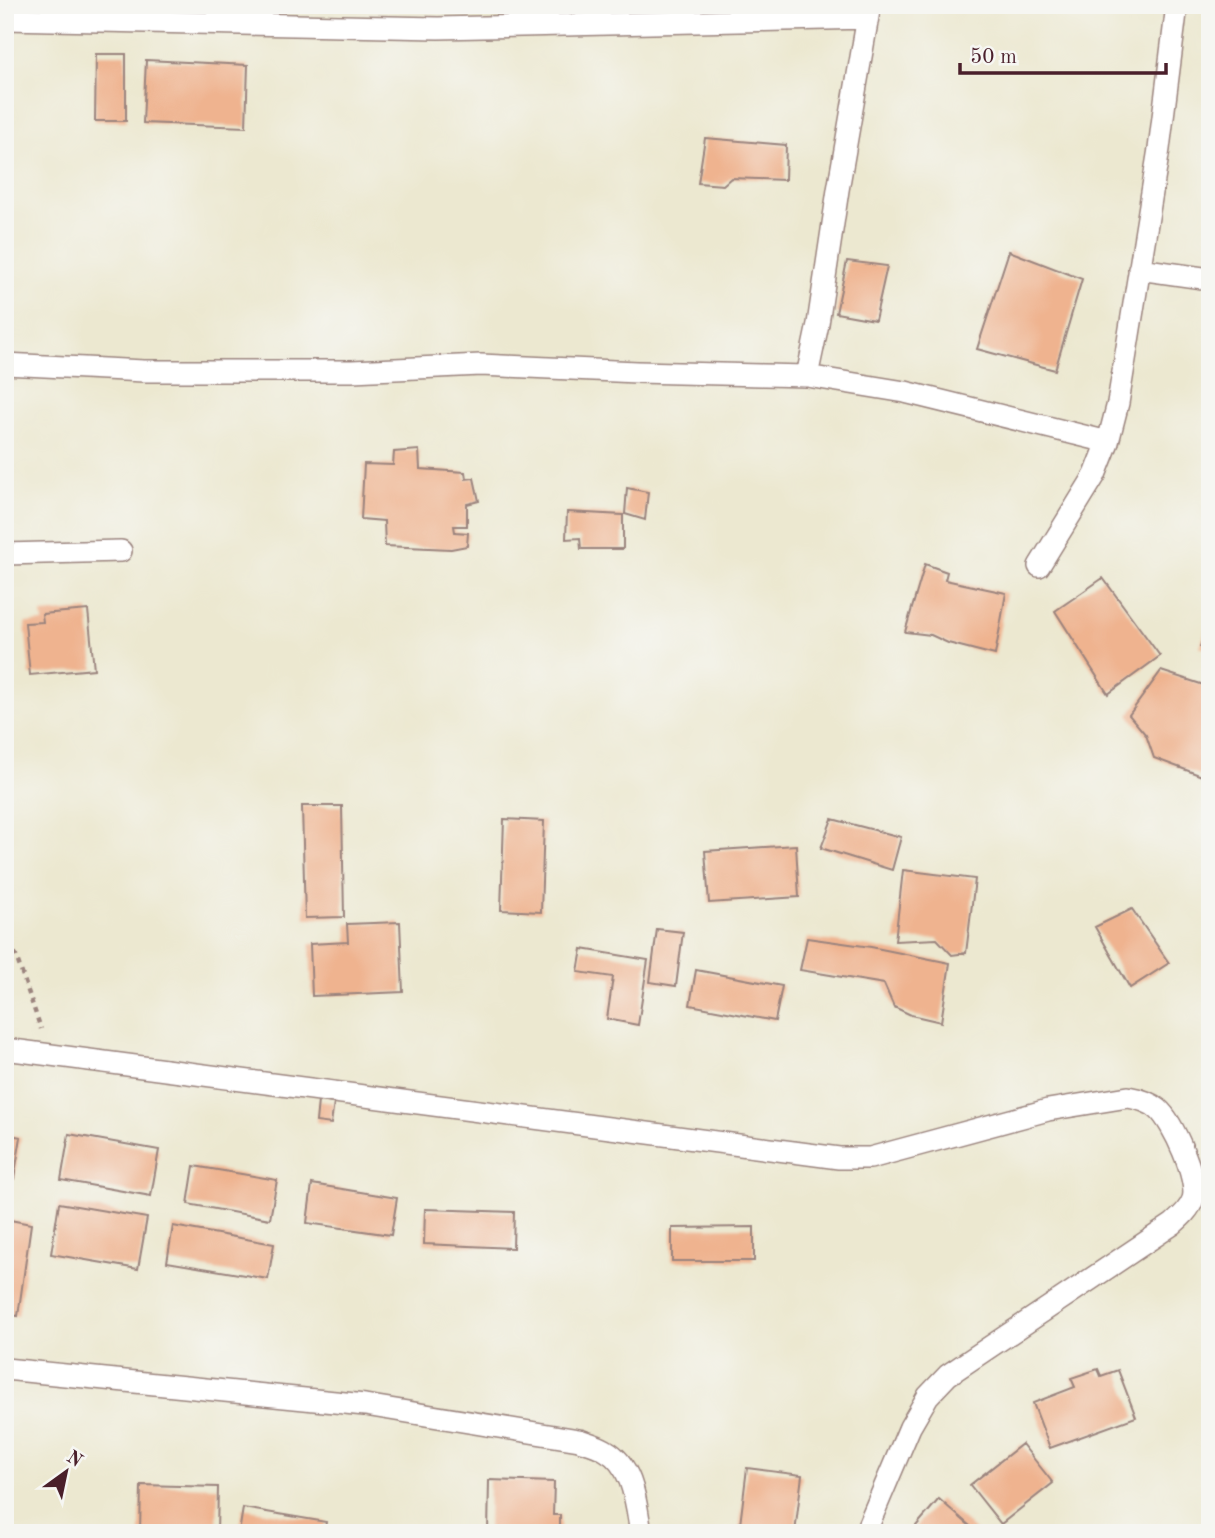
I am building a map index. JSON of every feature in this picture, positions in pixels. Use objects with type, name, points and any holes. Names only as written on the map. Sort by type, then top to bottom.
[{"type":"street","points":[[1039,566],[1095,475],[1108,442],[1118,403],[1159,149],[1177,5]]},
{"type":"street","points":[[5,19],[438,28],[590,16],[868,12],[818,324],[807,376]]},
{"type":"street","points":[[1139,269],[1210,279]]},
{"type":"street","points":[[5,364],[144,371],[352,371],[481,365],[807,376],[905,392],[1108,442]]},
{"type":"street","points":[[5,554],[121,551]]},
{"type":"street","points":[[5,1049],[856,1159],[893,1153],[1048,1111],[1128,1097],[1141,1099],[1157,1108],[1169,1120],[1193,1179],[1194,1197],[1186,1211],[1173,1224],[948,1375],[928,1396],[910,1427],[865,1533]]},
{"type":"street","points":[[5,1368],[365,1405],[579,1440],[606,1450],[625,1467],[633,1490],[641,1533]]},
{"type":"path","points":[[6,925],[50,1055]]},
{"type":"building","points":[[96,54],[126,54],[126,121],[95,121]]},
{"type":"building","points":[[146,60],[248,65],[246,127],[143,123]]},
{"type":"building","points":[[705,138],[786,145],[785,180],[731,178],[723,185],[698,183]]},
{"type":"building","points":[[1009,251],[1082,279],[1055,370],[977,349]]},
{"type":"building","points":[[847,261],[887,266],[875,320],[836,313]]},
{"type":"building","points":[[419,450],[420,469],[465,472],[466,479],[474,478],[479,501],[467,504],[467,526],[454,526],[455,532],[468,533],[467,546],[451,549],[385,546],[384,521],[361,519],[364,464],[393,465],[394,452]]},
{"type":"building","points":[[627,488],[648,492],[645,520],[625,514]]},
{"type":"building","points":[[567,512],[623,515],[623,549],[581,549],[580,538],[566,539]]},
{"type":"building","points":[[925,564],[947,572],[945,580],[1006,593],[995,655],[948,643],[931,635],[905,632]]},
{"type":"building","points":[[1103,578],[1160,656],[1108,694],[1055,611]]},
{"type":"building","points":[[88,610],[94,669],[30,675],[25,623],[43,622],[42,614]]},
{"type":"building","points":[[1210,623],[1210,649],[1200,647]]},
{"type":"building","points":[[1161,671],[1210,687],[1210,779],[1154,758],[1146,735],[1129,715]]},
{"type":"building","points":[[302,806],[342,806],[344,917],[305,918]]},
{"type":"building","points":[[504,819],[544,821],[541,912],[501,910]]},
{"type":"building","points":[[832,819],[901,837],[892,870],[821,848]]},
{"type":"building","points":[[796,845],[799,897],[709,903],[705,851]]},
{"type":"building","points":[[903,870],[975,879],[966,953],[952,955],[937,939],[895,941]]},
{"type":"building","points":[[1132,909],[1169,963],[1130,988],[1095,927]]},
{"type":"building","points":[[400,922],[403,992],[312,996],[310,944],[348,942],[347,924]]},
{"type":"building","points":[[657,929],[683,932],[676,986],[650,982]]},
{"type":"building","points":[[807,938],[871,947],[950,963],[941,1022],[911,1015],[894,1007],[884,984],[800,970]]},
{"type":"building","points":[[582,949],[648,960],[638,1025],[607,1019],[613,977],[578,972]]},
{"type":"building","points":[[696,970],[782,986],[775,1021],[690,1005]]},
{"type":"building","points":[[318,1101],[334,1103],[331,1124],[316,1122]]},
{"type":"building","points":[[5,1134],[21,1137],[14,1179],[5,1178]]},
{"type":"building","points":[[69,1134],[159,1150],[151,1196],[61,1180]]},
{"type":"building","points":[[194,1166],[277,1180],[270,1219],[188,1204]]},
{"type":"building","points":[[312,1184],[397,1198],[391,1235],[307,1223]]},
{"type":"building","points":[[59,1203],[147,1218],[138,1269],[51,1254]]},
{"type":"building","points":[[425,1209],[514,1212],[513,1248],[424,1244]]},
{"type":"building","points":[[5,1219],[31,1224],[18,1316],[5,1314]]},
{"type":"building","points":[[173,1226],[274,1244],[268,1279],[167,1262]]},
{"type":"building","points":[[754,1227],[754,1261],[672,1261],[672,1228]]},
{"type":"building","points":[[1098,1369],[1101,1376],[1118,1370],[1136,1417],[1050,1448],[1033,1403],[1075,1387],[1071,1378]]},
{"type":"building","points":[[1022,1444],[1053,1483],[1001,1524],[970,1485]]},
{"type":"building","points":[[747,1468],[802,1475],[795,1533],[739,1533]]},
{"type":"building","points":[[489,1480],[554,1482],[553,1515],[560,1515],[560,1533],[488,1533]]},
{"type":"building","points":[[141,1485],[218,1487],[217,1533],[140,1533]]},
{"type":"building","points":[[939,1499],[978,1533],[910,1533]]},
{"type":"building","points":[[243,1508],[326,1522],[324,1533],[239,1533]]}]
